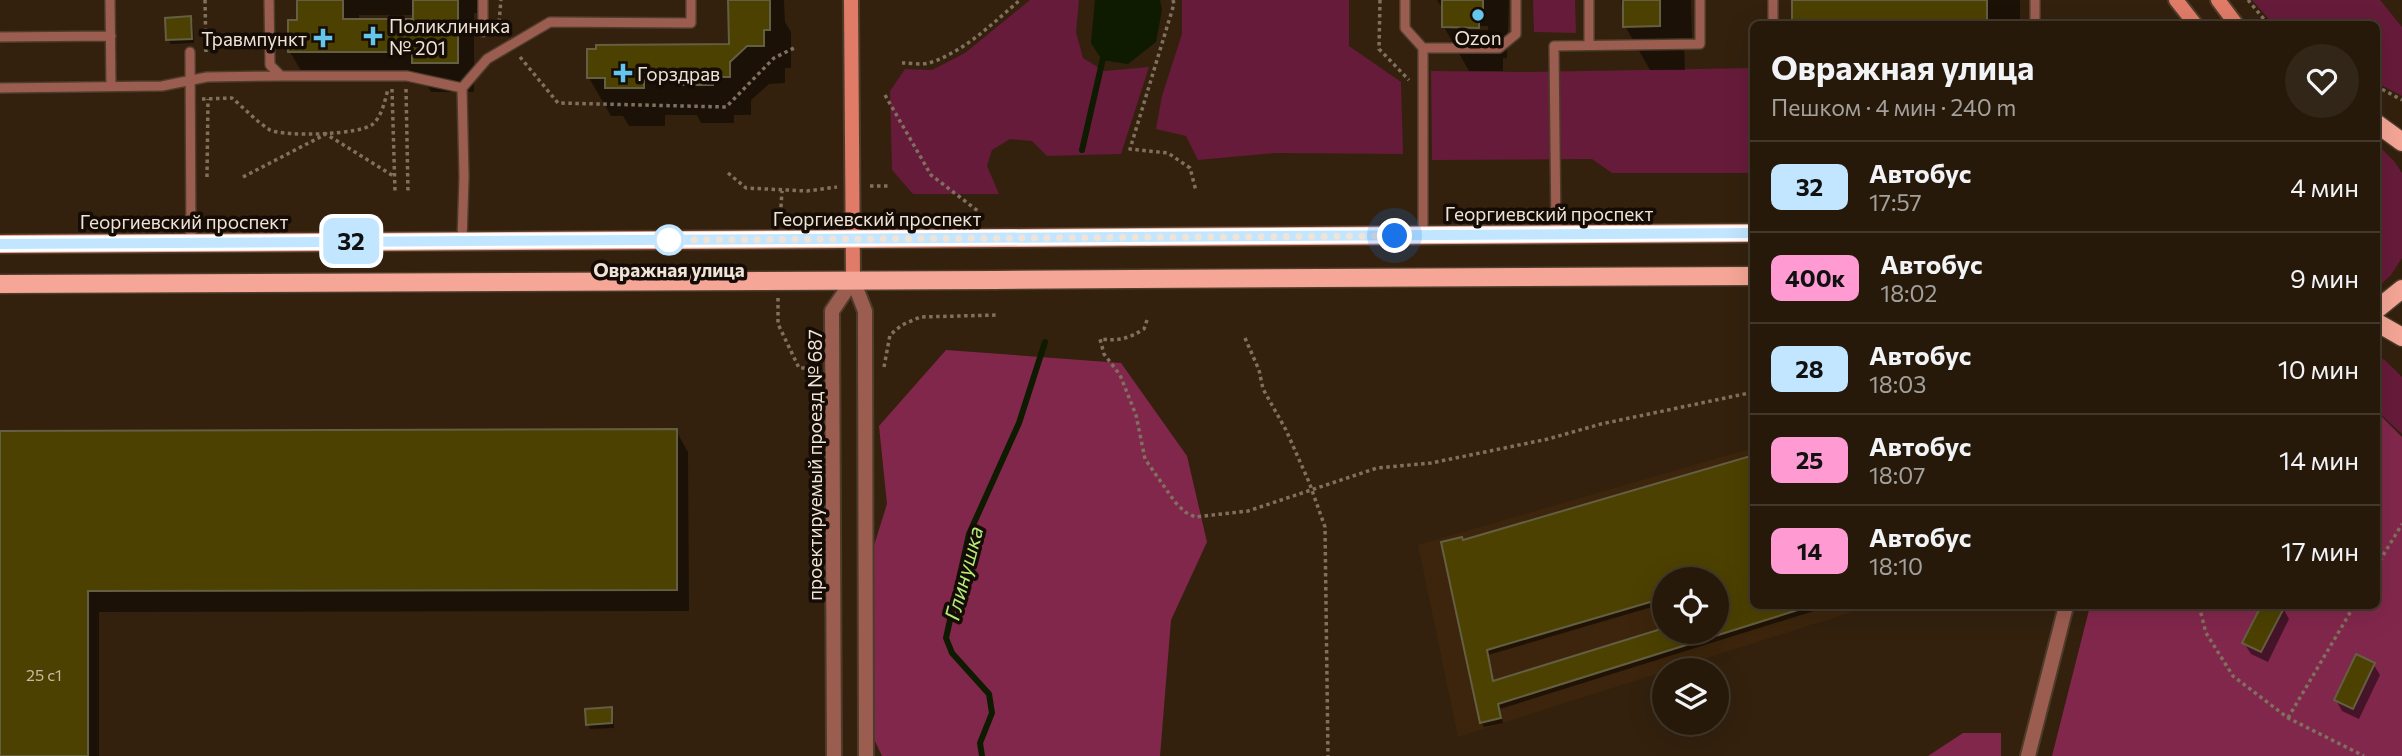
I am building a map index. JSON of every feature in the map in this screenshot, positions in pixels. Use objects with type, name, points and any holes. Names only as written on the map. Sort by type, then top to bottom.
[{"type":"main road","points":[[851,0],[853,280]]},
{"type":"main road","points":[[2176,0],[2193,21]]},
{"type":"main road","points":[[2218,0],[2234,21]]},
{"type":"main road","points":[[2380,126],[2402,142]]},
{"type":"main road","name":"Георгиевский проспект","points":[[0,244],[1750,233]]},
{"type":"main road","points":[[0,284],[1750,276]]},
{"type":"main road","points":[[2380,307],[2402,289]]},
{"type":"main road","points":[[2380,324],[2402,337]]},
{"type":"street","name":"проектируемый проезд № 687","points":[[834,756],[832,310],[853,280]]},
{"type":"street","points":[[853,280],[865,311],[866,756]]},
{"type":"street","points":[[2028,756],[2065,609]]},
{"type":"lane","points":[[110,0],[111,86]]},
{"type":"lane","points":[[268,0],[270,65],[281,76]]},
{"type":"lane","points":[[483,0],[483,32]]},
{"type":"lane","points":[[462,241],[462,88],[486,59],[550,22],[691,23],[691,0]]},
{"type":"lane","points":[[1405,0],[1405,28],[1423,48],[1423,235]]},
{"type":"lane","points":[[1423,48],[1499,48],[1516,34],[1516,0]]},
{"type":"lane","points":[[1589,0],[1589,45]]},
{"type":"lane","points":[[1556,234],[1554,46],[1700,44],[1700,0]]},
{"type":"lane","points":[[1773,0],[1773,21]]},
{"type":"lane","points":[[2035,0],[2035,21]]},
{"type":"lane","points":[[0,37],[111,36]]},
{"type":"lane","points":[[190,52],[191,242]]},
{"type":"lane","points":[[0,88],[162,86],[207,77],[407,76],[462,88]]},
{"type":"path","points":[[501,0],[498,32],[558,103],[726,107],[774,58],[796,47]]},
{"type":"path","points":[[902,63],[928,63],[955,51],[982,33],[1020,0]]},
{"type":"path","points":[[1173,0],[1130,149],[1168,153],[1190,168],[1196,191]]},
{"type":"path","points":[[1380,0],[1379,49],[1423,94]]},
{"type":"path","points":[[2248,0],[2266,21]]},
{"type":"path","points":[[190,102],[208,98],[232,98],[272,131],[326,134],[356,131],[373,124],[382,110],[392,76]]},
{"type":"path","points":[[2380,88],[2402,100]]},
{"type":"path","points":[[885,95],[931,175],[978,211]]},
{"type":"path","points":[[393,107],[395,192]]},
{"type":"path","points":[[406,107],[408,192]]},
{"type":"path","points":[[243,177],[326,134]]},
{"type":"path","points":[[326,134],[395,177]]},
{"type":"path","points":[[728,173],[746,188],[807,191],[827,187],[888,186]]},
{"type":"path","points":[[1147,320],[1144,329],[1128,338],[1100,339],[1104,354],[1120,375],[1136,415],[1145,459],[1185,512],[1195,517],[1248,511],[1377,468],[1431,463],[1485,453],[1601,424],[1750,392]]},
{"type":"path","points":[[1245,338],[1259,370],[1263,389],[1286,430],[1312,489],[1325,527],[1328,756]]},
{"type":"path","points":[[2380,561],[2402,524]]},
{"type":"path","points":[[2200,609],[2206,633],[2233,676],[2288,718],[2364,756]]},
{"type":"path","points":[[2288,718],[2352,609]]},
{"type":"shaded area","points":[[1030,0],[1079,0],[1076,32],[1083,58],[1104,71],[1149,67],[1121,154],[1047,156],[1032,141],[1010,139],[992,150],[987,166],[999,194],[913,194],[892,170],[890,91],[905,69],[932,70],[965,53]]},
{"type":"shaded area","points":[[1095,0],[1160,0],[1162,10],[1156,42],[1128,64],[1102,60],[1091,43]]},
{"type":"shaded area","points":[[1182,0],[1349,0],[1349,46],[1401,82],[1403,154],[1276,153],[1198,160],[1186,136],[1156,129],[1162,96],[1182,34]]},
{"type":"shaded area","points":[[1533,0],[1575,0],[1576,33],[1534,32]]},
{"type":"shaded area","points":[[2252,0],[2380,0],[2402,27],[2402,96],[2380,85],[2380,21],[2270,21]]},
{"type":"shaded area","points":[[1750,68],[1750,173],[1612,173],[1592,159],[1432,160],[1431,71]]},
{"type":"shaded area","points":[[2380,147],[2402,173],[2402,258],[2391,275],[2380,285]]},
{"type":"shaded area","points":[[946,350],[1121,363],[1187,456],[1207,542],[1171,620],[1160,756],[882,756],[873,737],[871,555],[887,504],[879,426]]},
{"type":"shaded area","points":[[2380,358],[2402,377],[2402,434],[2380,414]]},
{"type":"shaded area","points":[[2380,415],[2402,437],[2402,756],[2052,756],[2089,609],[2380,609]]},
{"type":"shaded area","points":[[1750,449],[1750,609],[1862,609],[1707,658],[1652,658],[1652,675],[1458,737],[1418,545]]},
{"type":"shaded area","points":[[1963,733],[2001,733],[2001,756],[1928,756]]},
{"type":"building","name":"Поликлиника № 201","points":[[297,0],[343,0],[343,19],[413,19],[413,0],[458,0],[458,63],[412,63],[412,52],[288,52],[288,20],[297,20]]},
{"type":"building","points":[[728,0],[770,0],[770,30],[764,30],[764,46],[747,46],[730,62],[730,77],[713,77],[713,85],[678,85],[677,78],[644,78],[644,88],[605,88],[605,78],[587,78],[587,49],[596,49],[596,45],[729,44]]},
{"type":"building","points":[[1442,0],[1483,0],[1483,15],[1479,15],[1479,28],[1442,27]]},
{"type":"building","points":[[1623,0],[1660,0],[1660,26],[1623,27]]},
{"type":"building","points":[[1792,0],[1987,0],[1987,21],[1792,21]]},
{"type":"building","points":[[191,16],[192,39],[166,40],[165,18]]},
{"type":"building","points":[[677,429],[677,590],[88,591],[88,756],[0,756],[0,431]]},
{"type":"building","points":[[1750,456],[1750,609],[1801,609],[1729,632],[1729,567],[1652,567],[1652,602],[1487,650],[1493,681],[1652,632],[1652,644],[1689,644],[1498,704],[1501,718],[1480,723],[1441,542],[1462,537],[1463,540]]},
{"type":"building","points":[[2259,609],[2283,609],[2261,652],[2242,643]]},
{"type":"building","points":[[2356,654],[2375,663],[2353,709],[2334,700]]},
{"type":"building","points":[[612,707],[612,723],[586,725],[585,709]]},
{"type":"waterway","name":"Глинушка","points":[[1082,150],[1104,54]]},
{"type":"waterway","name":"Глинушка","points":[[982,756],[980,743],[992,713],[989,694],[952,653],[946,638],[969,534],[1019,423],[1045,342]]},
{"type":"bus line","name":"32","points":[[0,244],[1750,233]]},
{"type":"place","name":"Ozon","points":[[1478,15]]},
{"type":"place","name":"Поликлиника № 201","points":[[373,36]]},
{"type":"place","name":"Травмпункт","points":[[323,38]]},
{"type":"place","name":"Горздрав","points":[[623,73]]},
{"type":"place","name":"Овражная улица","points":[[669,240]]},
{"type":"route","points":[[669,240],[1395,236]]}]
